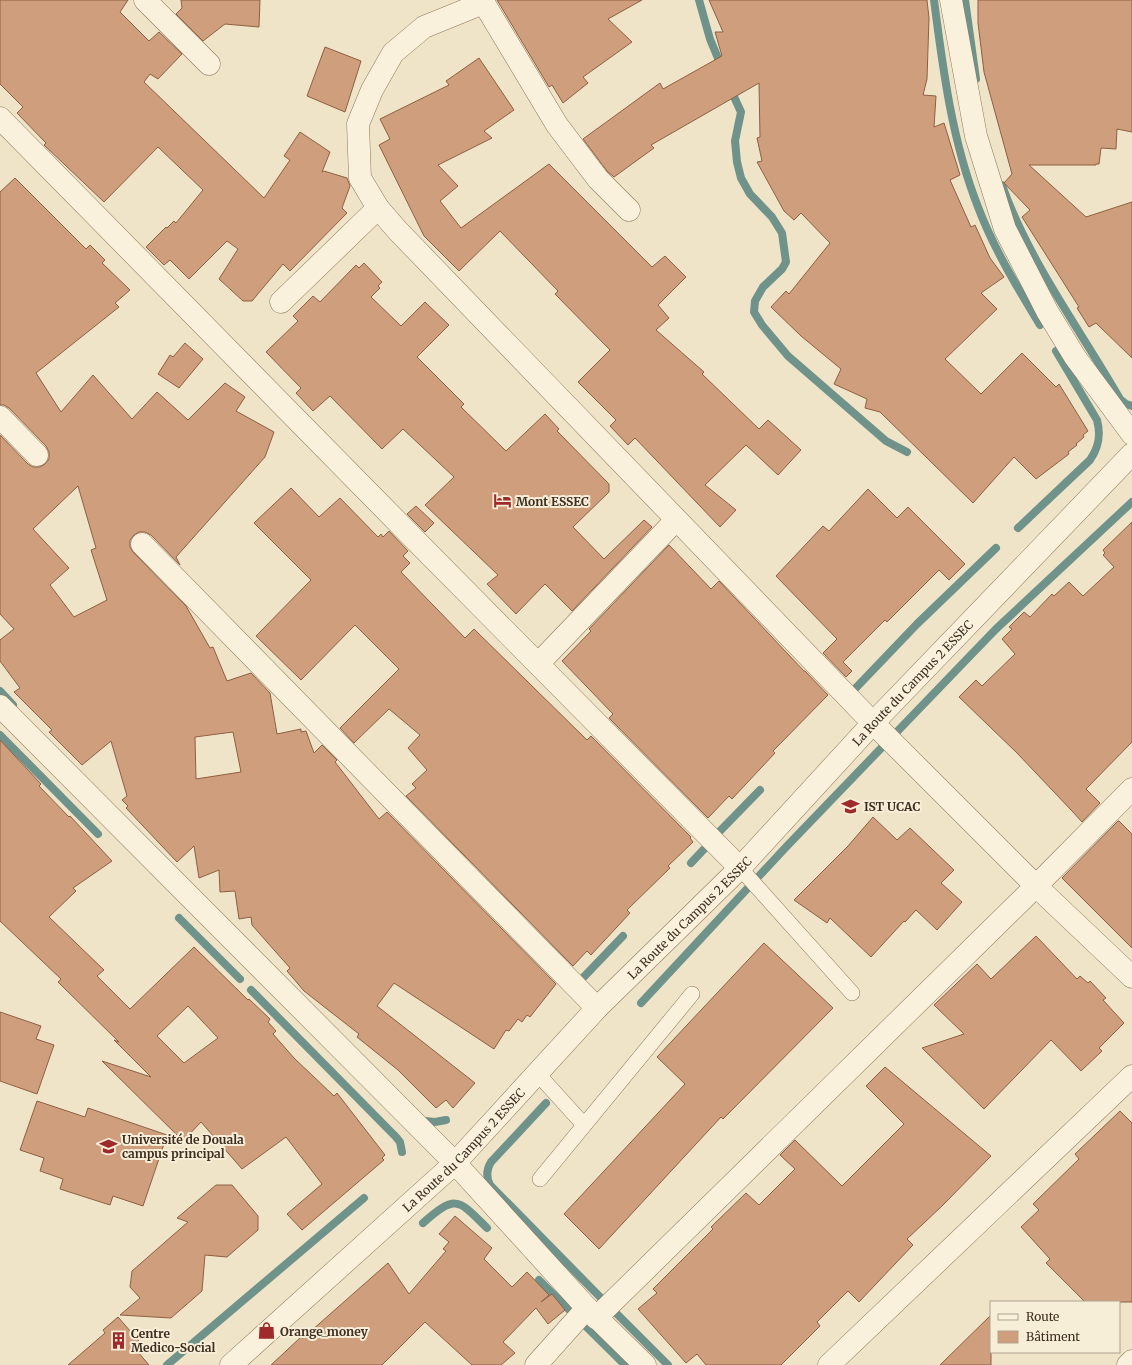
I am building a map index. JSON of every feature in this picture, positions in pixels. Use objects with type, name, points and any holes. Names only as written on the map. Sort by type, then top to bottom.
[{"type":"street","points":[[145,0],[209,64]]},
{"type":"street","points":[[950,0],[976,136],[1004,229],[1047,311],[1074,357],[1132,434]]},
{"type":"street","points":[[629,210],[598,179],[556,125],[482,1],[424,27],[393,53],[372,90],[358,124],[360,178],[378,208],[404,237],[873,724],[1036,886],[1132,977]]},
{"type":"street","points":[[0,118],[740,868]]},
{"type":"street","points":[[281,302],[378,208]]},
{"type":"street","points":[[0,418],[37,455]]},
{"type":"street","name":"La Route du Campus 2 ESSEC","points":[[231,1365],[455,1163],[597,1008],[740,868],[873,724],[1132,454]]},
{"type":"street","points":[[538,664],[676,520]]},
{"type":"street","points":[[142,544],[597,1008]]},
{"type":"street","points":[[0,706],[455,1163],[591,1313],[645,1365]]},
{"type":"street","points":[[536,1365],[1036,886],[1132,789]]},
{"type":"street","points":[[829,1365],[1132,1076]]},
{"type":"street","points":[[1128,1365],[1132,1362]]},
{"type":"lane","points":[[740,868],[852,993]]},
{"type":"lane","points":[[540,1179],[692,994]]},
{"type":"lane","points":[[537,1074],[584,1125]]},
{"type":"building","points":[[0,0],[128,0],[120,12],[149,41],[159,32],[182,54],[158,79],[150,74],[144,82],[264,198],[290,160],[284,156],[300,132],[330,152],[322,172],[324,171],[347,178],[350,186],[342,208],[347,213],[290,271],[283,264],[252,301],[243,301],[219,279],[238,249],[227,241],[189,279],[170,260],[164,265],[146,247],[166,227],[167,228],[174,221],[176,223],[203,190],[158,147],[104,202],[44,145],[46,143],[17,113],[23,107],[0,84]]},
{"type":"building","points":[[181,0],[260,0],[259,27],[225,24],[203,41],[176,14],[182,8]]},
{"type":"building","points":[[497,0],[642,0],[608,19],[632,42],[583,77],[588,83],[563,103],[552,85],[549,87]]},
{"type":"building","points":[[709,0],[927,0],[929,18],[927,79],[923,95],[936,96],[934,127],[944,123],[960,175],[950,180],[971,227],[975,225],[990,258],[1004,277],[981,293],[997,309],[945,359],[981,394],[1022,353],[1056,387],[1059,384],[1088,431],[1083,435],[1084,437],[1076,444],[1077,445],[1068,452],[1069,454],[1036,479],[1014,457],[973,503],[880,412],[865,408],[867,399],[834,384],[841,369],[801,336],[771,307],[786,291],[789,294],[830,243],[801,213],[794,220],[784,211],[757,162],[762,161],[757,138],[760,137],[759,83],[651,145],[654,148],[614,177],[607,171],[583,139],[660,83],[663,89],[722,56],[715,32],[723,32]]},
{"type":"building","points":[[978,0],[1132,0],[1132,132],[1117,129],[1116,149],[1101,148],[1099,164],[1096,165],[1029,165],[1086,217],[1132,202],[1132,358],[1096,323],[1089,327],[1077,308],[1079,307],[1022,217],[1030,210],[1004,183],[1012,174],[984,72],[978,23]]},
{"type":"building","points":[[325,47],[361,61],[345,112],[307,96]]},
{"type":"building","points":[[479,58],[514,110],[484,131],[492,138],[438,165],[458,186],[440,201],[461,228],[549,164],[652,267],[665,256],[686,277],[658,305],[669,318],[656,330],[704,372],[702,374],[759,429],[768,420],[801,450],[778,475],[746,445],[705,485],[736,510],[720,527],[635,438],[628,445],[610,426],[616,420],[578,382],[610,350],[555,294],[558,291],[500,231],[459,271],[424,236],[379,145],[390,139],[380,119],[449,85],[446,81]]},
{"type":"building","points":[[15,178],[86,249],[90,245],[105,260],[102,263],[130,290],[115,303],[119,307],[36,373],[61,412],[93,375],[132,419],[157,392],[188,420],[225,383],[245,397],[236,411],[274,432],[265,457],[176,557],[180,565],[151,535],[145,532],[139,532],[130,540],[130,547],[133,552],[186,606],[210,648],[213,647],[227,681],[251,673],[270,693],[277,734],[301,729],[301,732],[306,731],[314,753],[322,745],[337,760],[335,762],[379,819],[387,812],[556,984],[530,1017],[527,1015],[522,1022],[518,1019],[509,1031],[506,1030],[494,1049],[394,983],[377,1006],[475,1083],[453,1108],[446,1100],[436,1108],[398,1070],[357,1037],[359,1034],[304,991],[287,971],[290,968],[252,925],[251,917],[239,919],[235,891],[220,892],[219,870],[199,878],[194,846],[177,862],[126,808],[128,806],[122,800],[127,796],[111,741],[82,765],[49,732],[52,730],[14,692],[20,688],[0,661],[0,640],[14,629],[0,614],[0,435],[28,464],[33,467],[40,467],[45,464],[49,459],[49,452],[46,446],[9,408],[4,405],[0,405],[0,192]],"holes":[[[78,486],[96,548],[91,550],[107,600],[74,617],[50,585],[69,568],[33,529]],[[233,732],[241,772],[196,779],[195,737]]]},
{"type":"building","points":[[364,263],[382,282],[378,286],[380,288],[371,297],[401,326],[425,302],[449,325],[417,357],[464,404],[461,407],[506,451],[545,414],[559,429],[557,431],[609,484],[609,492],[573,527],[604,559],[644,520],[652,527],[572,611],[545,584],[516,614],[487,584],[498,575],[425,505],[454,477],[403,429],[382,449],[330,396],[313,411],[296,393],[301,388],[266,352],[298,321],[293,316],[313,296],[320,302],[356,265],[359,268]]},
{"type":"building","points":[[185,343],[203,359],[179,388],[158,374],[170,355],[173,357]]},
{"type":"building","points":[[291,488],[319,517],[340,498],[378,537],[381,534],[383,537],[389,531],[408,551],[403,556],[410,563],[401,572],[465,638],[474,629],[587,740],[591,736],[691,837],[690,838],[693,842],[668,866],[670,868],[627,910],[630,913],[591,955],[587,951],[573,966],[406,796],[416,788],[412,784],[427,770],[408,748],[420,735],[389,709],[354,743],[340,728],[399,669],[355,625],[301,680],[256,636],[311,580],[254,523]]},
{"type":"building","points":[[868,489],[897,518],[908,507],[965,564],[949,580],[939,570],[887,622],[885,620],[843,662],[852,671],[846,677],[823,653],[837,639],[776,576],[823,526],[829,531]]},
{"type":"building","points":[[416,506],[434,523],[425,532],[407,514]]},
{"type":"building","points":[[1132,522],[1132,742],[1086,789],[1100,803],[1082,822],[1017,753],[959,697],[976,680],[982,686],[1015,654],[1002,639],[1012,629],[1009,627],[1024,612],[1030,617],[1052,594],[1054,596],[1069,582],[1083,596],[1114,567],[1103,555],[1105,553],[1103,550]]},
{"type":"building","points":[[669,545],[711,589],[719,581],[828,695],[773,751],[775,753],[732,799],[729,796],[708,818],[609,718],[613,714],[562,661],[591,631],[589,629]]},
{"type":"building","points":[[0,740],[41,784],[39,786],[69,817],[70,816],[112,861],[73,888],[76,891],[49,917],[104,970],[97,976],[130,1009],[194,947],[248,1000],[249,999],[270,1019],[268,1022],[276,1031],[273,1034],[294,1058],[334,1096],[337,1093],[385,1155],[382,1158],[384,1160],[302,1230],[287,1214],[322,1184],[286,1137],[242,1169],[201,1122],[183,1141],[102,1061],[151,1077],[114,1040],[119,1042],[58,982],[61,979],[0,921]],"holes":[[[188,1006],[218,1038],[184,1063],[157,1036]]]},
{"type":"building","points":[[873,817],[897,840],[910,828],[954,870],[941,883],[962,902],[937,930],[916,910],[871,957],[830,918],[827,923],[794,900],[848,846]]},
{"type":"building","points":[[1118,821],[1132,834],[1132,948],[1062,878]]},
{"type":"building","points":[[1036,936],[1077,979],[1080,976],[1088,983],[1090,981],[1106,998],[1103,1000],[1124,1023],[1099,1048],[1102,1051],[1081,1071],[1051,1040],[984,1109],[922,1048],[964,1034],[934,1005],[977,964],[991,979]]},
{"type":"building","points":[[764,943],[833,1008],[723,1119],[721,1117],[599,1249],[564,1214],[685,1084],[657,1057]]},
{"type":"building","points":[[0,1012],[41,1026],[36,1039],[54,1045],[37,1094],[0,1081]]},
{"type":"building","points":[[885,1067],[991,1156],[907,1239],[913,1245],[859,1302],[848,1291],[817,1322],[820,1326],[781,1365],[706,1365],[697,1354],[686,1363],[638,1309],[657,1293],[653,1289],[713,1229],[711,1227],[746,1193],[759,1205],[795,1169],[780,1155],[795,1140],[842,1186],[904,1124],[866,1086]]},
{"type":"building","points":[[37,1101],[85,1117],[88,1108],[167,1135],[143,1206],[113,1196],[110,1205],[60,1189],[63,1179],[40,1171],[44,1158],[20,1150]]},
{"type":"building","points":[[1120,1111],[1132,1123],[1132,1302],[1084,1301],[1046,1263],[1050,1259],[1021,1227],[1039,1210],[1033,1204],[1079,1159],[1075,1154]]},
{"type":"building","points":[[216,1185],[232,1185],[258,1216],[258,1230],[227,1257],[205,1255],[202,1291],[171,1318],[120,1315],[140,1298],[130,1287],[132,1271],[188,1222],[177,1218]]},
{"type":"building","points":[[455,1216],[492,1248],[484,1259],[512,1287],[527,1272],[549,1295],[541,1302],[552,1294],[565,1310],[548,1324],[536,1308],[503,1342],[515,1353],[501,1365],[472,1365],[425,1322],[382,1365],[271,1365],[301,1337],[303,1338],[388,1263],[409,1294],[446,1251],[443,1249],[449,1242],[439,1234]]},
{"type":"building","points":[[990,1316],[991,1365],[940,1365]]},
{"type":"building","name":"Centre Medico-Social","points":[[118,1317],[144,1347],[138,1352],[149,1365],[68,1365],[105,1333],[103,1330]]},
{"type":"waterway","points":[[699,0],[710,39],[722,68]]},
{"type":"waterway","points":[[934,0],[945,79],[961,157],[969,182],[984,223],[1014,282],[1040,325]]},
{"type":"waterway","points":[[965,0],[976,79]]},
{"type":"waterway","points":[[730,88],[741,112],[735,141],[737,162],[741,178],[750,194],[772,217],[782,233],[786,262],[782,269],[763,287],[755,301],[754,312],[762,325],[788,356],[886,441],[907,452]]},
{"type":"waterway","points":[[1002,185],[1026,241],[1056,295],[1120,399],[1126,404],[1132,406]]},
{"type":"waterway","points":[[1018,528],[1090,460],[1097,446],[1099,436],[1097,420],[1056,351]]},
{"type":"waterway","points":[[641,1003],[787,846],[996,629],[1132,502]]},
{"type":"waterway","points":[[851,693],[917,624],[996,548]]},
{"type":"waterway","points":[[0,691],[13,705]]},
{"type":"waterway","points":[[0,735],[98,834]]},
{"type":"waterway","points":[[719,832],[760,790]]},
{"type":"waterway","points":[[691,863],[706,847]]},
{"type":"waterway","points":[[179,918],[240,979]]},
{"type":"waterway","points":[[578,983],[623,936]]},
{"type":"waterway","points":[[251,990],[396,1137],[400,1142],[402,1152]]},
{"type":"waterway","points":[[546,1103],[491,1162],[487,1171],[488,1179],[490,1185],[603,1300]]},
{"type":"waterway","points":[[425,1121],[435,1122],[446,1120]]},
{"type":"waterway","points":[[167,1365],[364,1198]]},
{"type":"waterway","points":[[423,1223],[443,1207],[450,1204],[456,1204],[463,1206],[487,1228]]},
{"type":"waterway","points":[[539,1280],[625,1365]]},
{"type":"waterway","points":[[615,1312],[668,1365]]},
{"type":"place","name":"Mont ESSEC","points":[[503,501]]},
{"type":"place","name":"IST UCAC","points":[[851,806]]},
{"type":"place","name":"Université de Douala campus principal","points":[[109,1146]]},
{"type":"place","name":"Orange_money","points":[[267,1331]]},
{"type":"place","name":"Centre Medico-Social","points":[[118,1340]]}]
